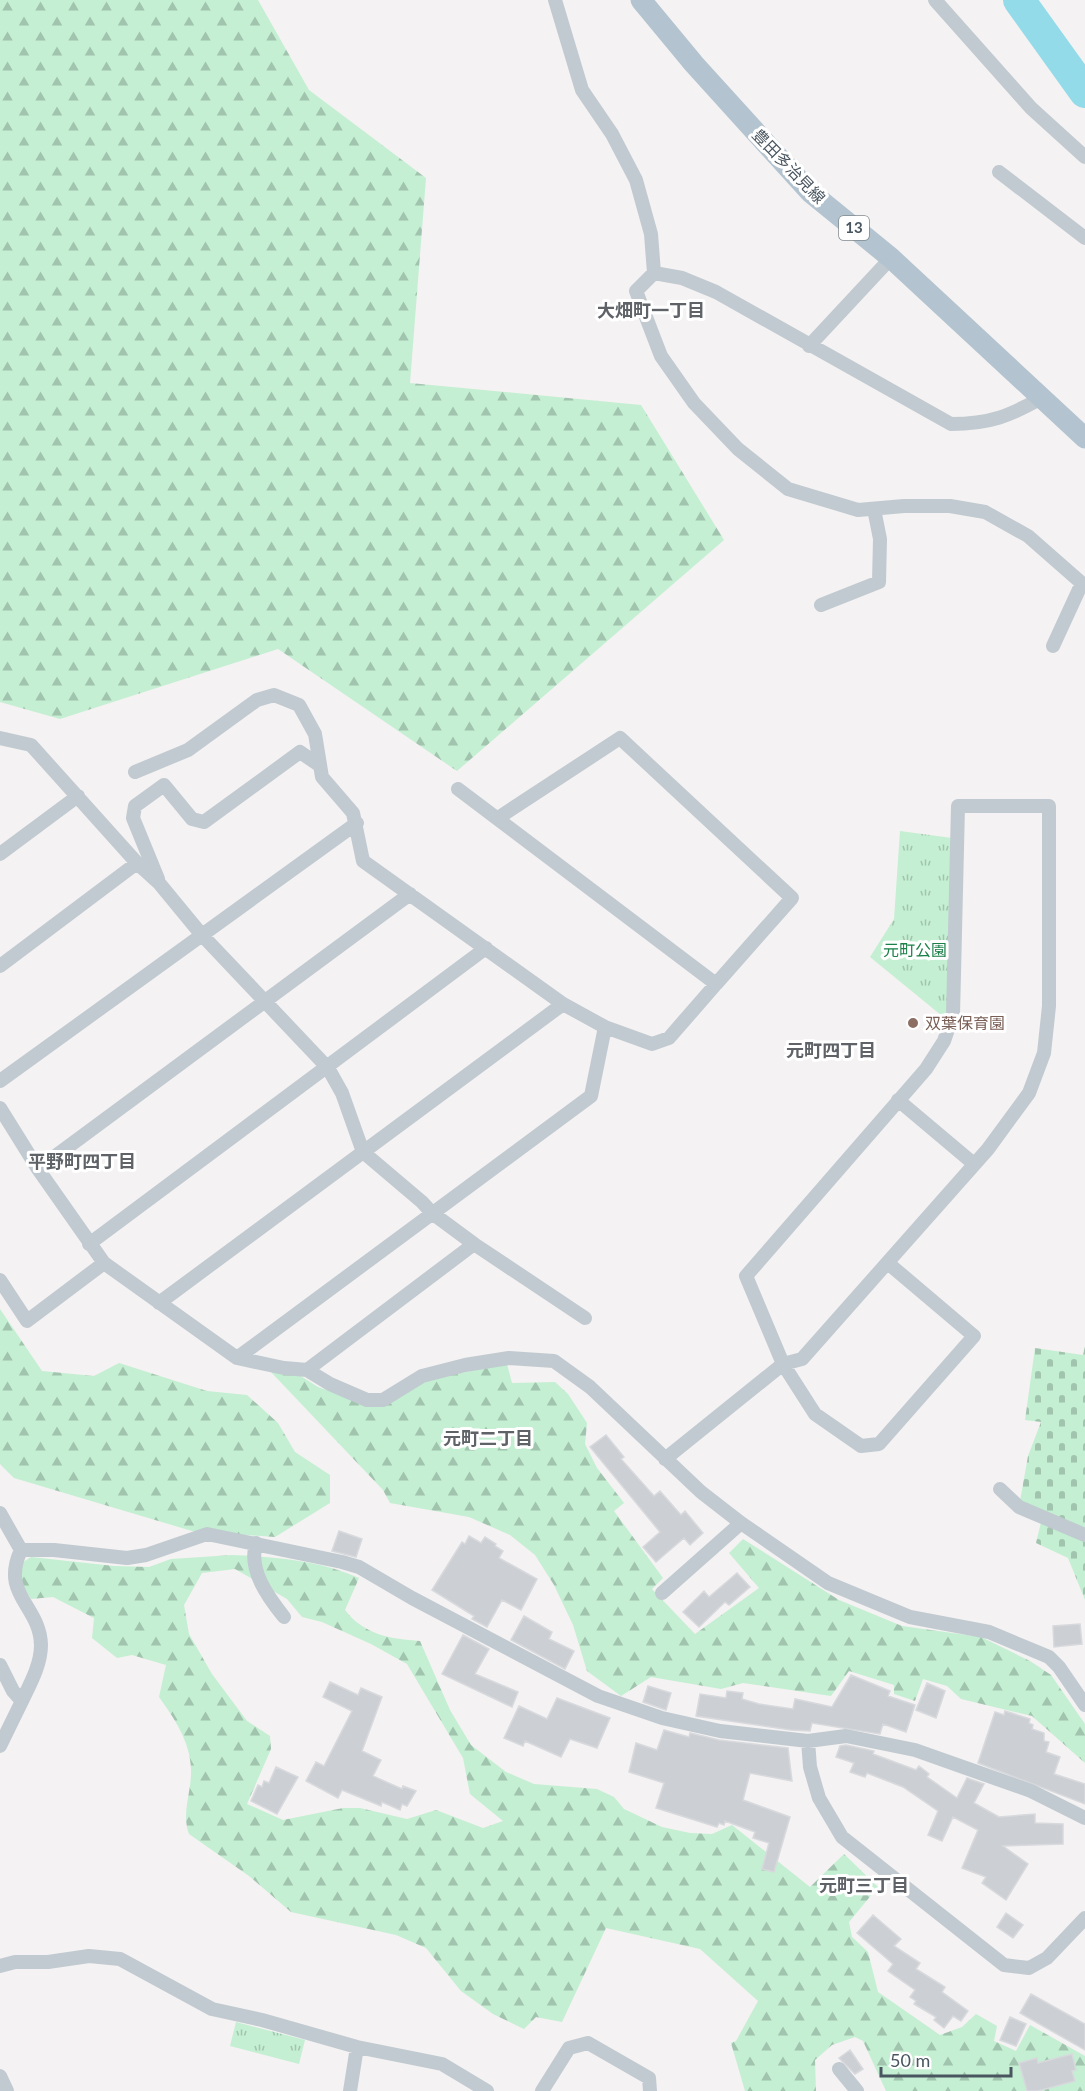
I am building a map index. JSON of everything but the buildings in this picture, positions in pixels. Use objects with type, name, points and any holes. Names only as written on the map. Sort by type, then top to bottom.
[{"type":"main road","name":"豊田多治見線","points":[[641,0],[694,64],[810,192],[891,258],[1085,438]]},
{"type":"street","points":[[555,0],[582,90],[612,134],[636,180],[651,234],[654,273],[636,291],[661,356],[694,403],[738,449],[788,489],[858,510],[950,506],[985,512],[1028,536],[1083,585],[1053,646]]},
{"type":"street","points":[[935,0],[1031,108],[1085,157]]},
{"type":"street","points":[[999,172],[1085,238]]},
{"type":"street","points":[[809,346],[891,258]]},
{"type":"street","points":[[654,273],[682,278],[716,292],[951,424],[982,424],[1012,415],[1043,397]]},
{"type":"street","points":[[821,605],[879,582],[880,539],[874,509]]},
{"type":"street","points":[[135,772],[188,750],[257,700],[274,695],[299,705],[315,734],[322,777],[353,813],[357,823],[363,861],[563,1004],[605,1027],[652,1044],[669,1038],[792,898],[620,738],[498,818]]},
{"type":"street","points":[[1,740],[31,745],[137,863],[159,883],[201,934],[267,1001],[328,1068],[342,1093],[363,1152],[432,1213],[585,1318]]},
{"type":"street","points":[[159,883],[133,818],[135,806],[164,784],[192,819],[204,822],[300,752],[319,765]]},
{"type":"street","points":[[458,789],[716,984]]},
{"type":"street","points":[[0,854],[78,796]]},
{"type":"street","points":[[665,1459],[783,1364],[802,1359],[889,1264],[1010,1122],[1029,1093],[1044,1053],[1049,1006],[1049,806],[958,806],[953,1015],[944,1041],[926,1069],[746,1276],[783,1364],[815,1414],[861,1446],[879,1444],[974,1336],[889,1264]]},
{"type":"street","points":[[0,1082],[357,823]]},
{"type":"street","points":[[0,966],[137,863]]},
{"type":"street","points":[[38,1169],[410,894]]},
{"type":"street","points":[[89,1244],[486,948]]},
{"type":"street","points":[[159,1303],[563,1004]]},
{"type":"street","points":[[237,1358],[591,1096],[605,1027]]},
{"type":"street","points":[[898,1100],[974,1164]]},
{"type":"street","points":[[0,1108],[38,1169],[104,1263],[237,1358],[284,1368],[307,1370],[330,1384],[367,1400],[383,1400],[422,1376],[465,1365],[509,1358],[554,1361],[590,1388],[665,1459],[741,1523],[828,1583],[878,1606],[910,1617],[988,1632],[1049,1657],[1059,1667],[1085,1705]]},
{"type":"street","points":[[307,1370],[474,1244]]},
{"type":"street","points":[[0,1280],[27,1321],[104,1263]]},
{"type":"street","points":[[1000,1489],[1019,1507],[1085,1535]]},
{"type":"street","points":[[0,1513],[21,1550]]},
{"type":"street","points":[[662,1593],[741,1523]]},
{"type":"street","points":[[21,1550],[54,1550],[127,1558],[146,1555],[207,1534],[359,1567],[412,1598],[598,1696],[662,1718],[720,1731],[808,1741],[846,1736],[915,1750],[1031,1791],[1085,1818]]},
{"type":"street","points":[[256,1543],[253,1555],[266,1594],[284,1617]]},
{"type":"street","points":[[0,1746],[36,1671],[41,1644],[29,1614],[13,1594],[9,1577],[12,1563],[21,1550]]},
{"type":"street","points":[[0,1665],[13,1691],[22,1701]]},
{"type":"street","points":[[808,1741],[810,1767],[819,1798],[842,1837],[1004,1965],[1029,1968],[1047,1958],[1085,1918]]},
{"type":"street","points":[[0,1966],[15,1962],[48,1962],[89,1956],[120,1959],[212,2009],[262,2020],[357,2047],[442,2064],[487,2091]]},
{"type":"street","points":[[542,2091],[569,2048],[588,2043],[649,2078],[650,2091]]},
{"type":"street","points":[[351,2091],[357,2047]]},
{"type":"street","points":[[839,2068],[857,2091]]},
{"type":"street","points":[[0,2076],[7,2091]]},
{"type":"green space","points":[[0,0],[258,0],[309,90],[426,178],[410,383],[641,405],[724,540],[457,771],[278,649],[60,719],[0,702]]},
{"type":"green space","name":"元町公園","points":[[900,831],[952,838],[947,1020],[870,957],[894,919]]},
{"type":"green space","points":[[0,1309],[42,1371],[94,1376],[119,1363],[207,1391],[247,1395],[278,1423],[295,1452],[330,1475],[330,1503],[275,1537],[192,1531],[14,1478],[0,1464]]},
{"type":"green space","points":[[1085,1346],[1085,1600],[1068,1558],[1036,1543],[1043,1514],[1020,1501],[1028,1456],[1041,1422],[1025,1420],[1035,1348],[1083,1355]]},
{"type":"green space","points":[[507,1364],[512,1383],[555,1382],[568,1394],[587,1423],[585,1444],[597,1468],[624,1503],[614,1511],[663,1578],[652,1589],[695,1634],[759,1588],[729,1553],[743,1539],[839,1600],[902,1626],[981,1637],[1030,1661],[1051,1675],[1085,1724],[1085,1763],[1032,1716],[961,1699],[947,1686],[923,1679],[915,1701],[894,1694],[894,1685],[849,1671],[831,1696],[743,1683],[721,1689],[651,1677],[621,1696],[587,1671],[573,1625],[554,1585],[535,1555],[510,1535],[469,1517],[390,1503],[383,1490],[270,1371],[299,1375],[318,1387],[359,1401],[425,1380]]},
{"type":"green space","points":[[232,1555],[281,1558],[329,1567],[359,1578],[345,1610],[369,1630],[389,1637],[420,1641],[450,1710],[471,1745],[506,1772],[534,1784],[597,1789],[614,1797],[624,1809],[662,1827],[690,1833],[712,1834],[732,1825],[810,1887],[844,1854],[878,1887],[849,1922],[852,1937],[868,1952],[878,1992],[940,2035],[962,2027],[976,2014],[997,2026],[994,2041],[1016,2051],[1030,2025],[1085,2056],[1085,2091],[886,2091],[863,2041],[855,2037],[832,2045],[815,2060],[816,2091],[745,2091],[731,2043],[736,2041],[758,2001],[700,1949],[606,1928],[562,2022],[536,2017],[524,2029],[493,2014],[461,1991],[426,1948],[396,1935],[291,1912],[249,1876],[189,1834],[186,1818],[191,1777],[188,1749],[180,1730],[159,1697],[166,1665],[132,1655],[117,1658],[92,1638],[94,1618],[53,1597],[31,1599],[17,1577],[22,1563],[31,1557],[114,1566],[149,1567],[171,1559]],"holes":[[[235,1569],[287,1599],[302,1617],[322,1622],[371,1644],[407,1664],[463,1758],[470,1794],[503,1821],[483,1828],[436,1810],[407,1819],[360,1808],[343,1808],[283,1820],[247,1804],[271,1749],[270,1736],[247,1721],[212,1674],[189,1634],[184,1605],[202,1573]]]},
{"type":"green space","points":[[236,2022],[305,2040],[299,2064],[230,2046]]},
{"type":"waterway","points":[[1019,0],[1085,92]]},
{"type":"place","name":"双葉保育園","points":[[913,1023]]},
{"type":"district","name":"大畑町一丁目","points":[[651,311]]},
{"type":"district","name":"元町四丁目","points":[[831,1051]]},
{"type":"district","name":"平野町四丁目","points":[[82,1162]]},
{"type":"district","name":"元町二丁目","points":[[488,1439]]},
{"type":"district","name":"元町三丁目","points":[[864,1886]]}]
